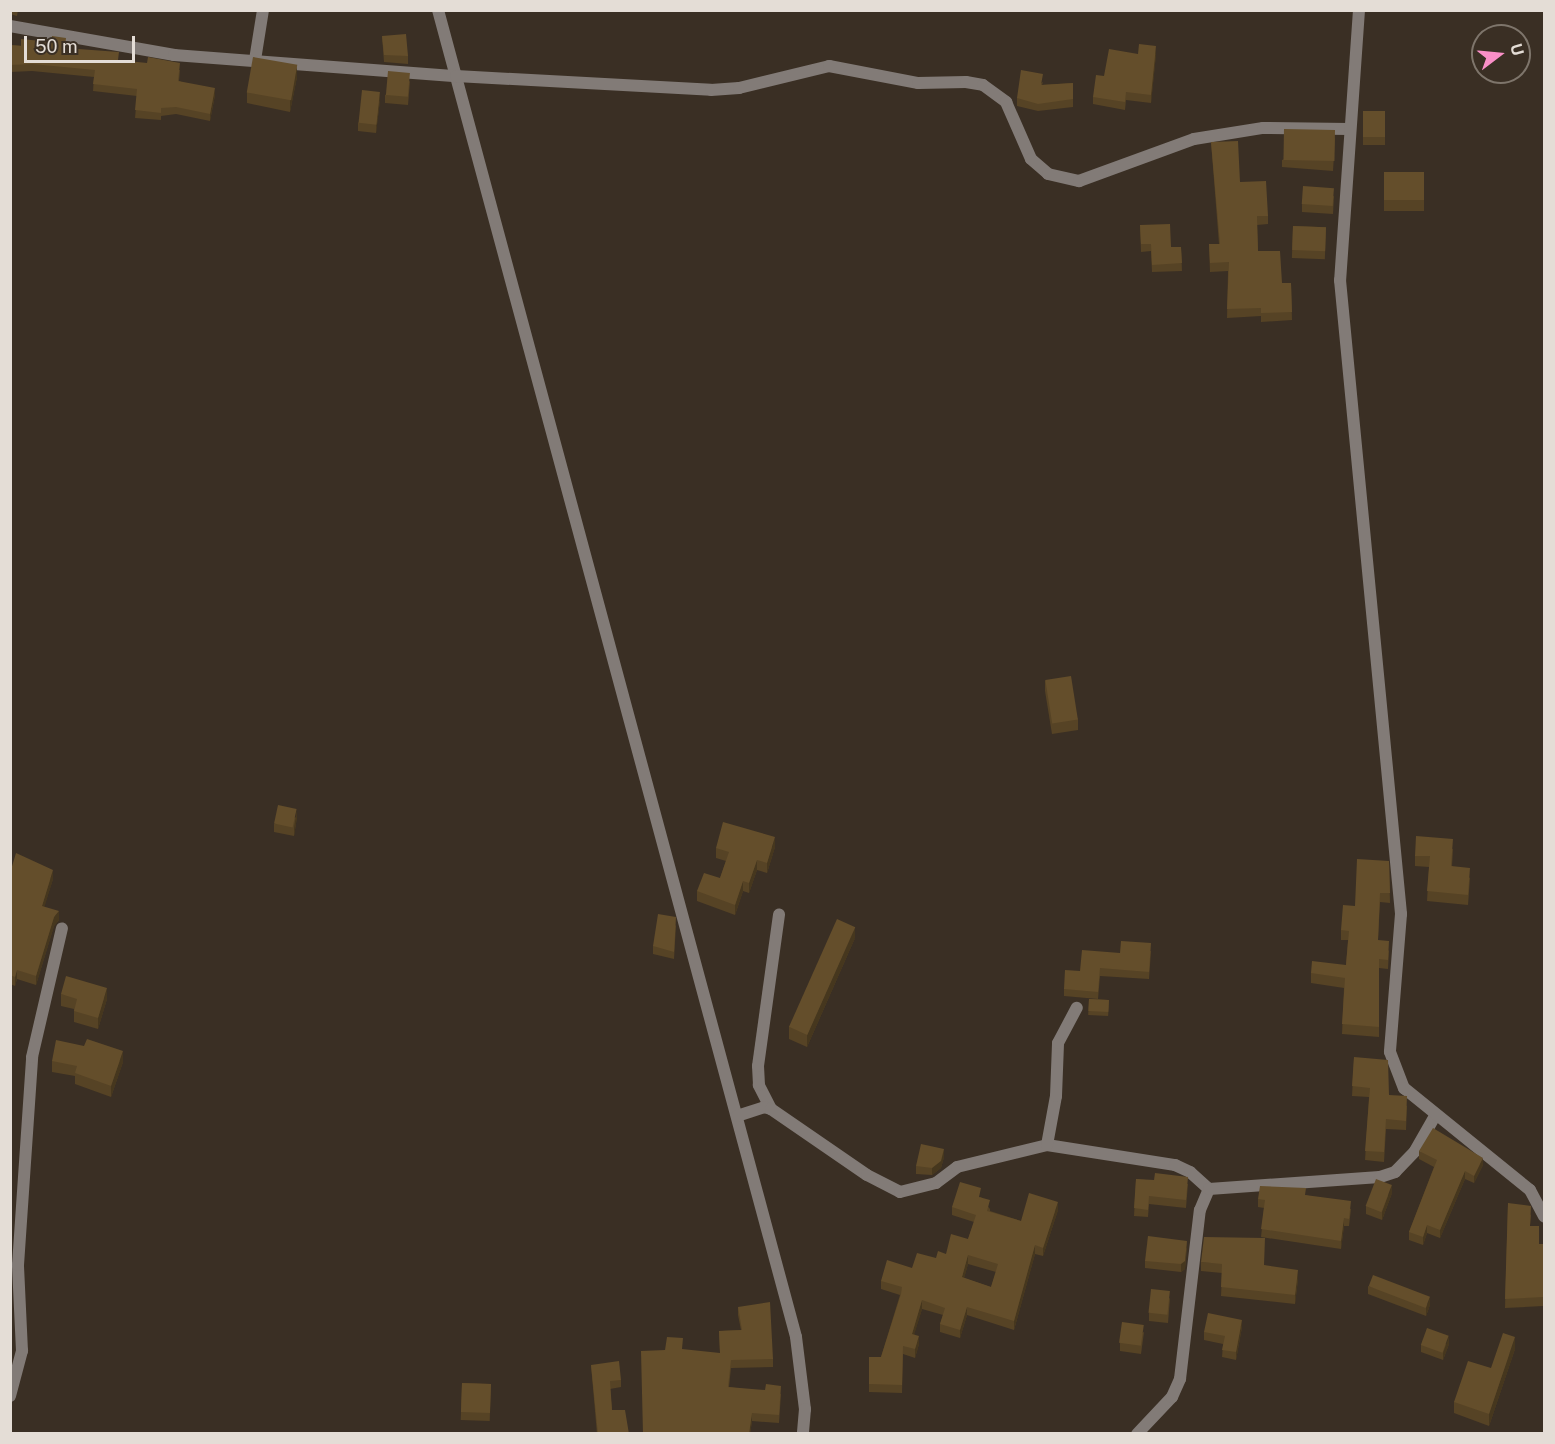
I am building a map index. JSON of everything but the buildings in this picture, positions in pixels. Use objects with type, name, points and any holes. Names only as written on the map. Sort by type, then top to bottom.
[{"type":"street","points":[[255,60],[263,10]]},
{"type":"street","points":[[438,10],[796,1337],[805,1409],[803,1434]]},
{"type":"street","points":[[1359,10],[1340,280],[1401,914],[1390,1052],[1404,1088],[1435,1116],[1489,1153],[1530,1190],[1545,1216]]},
{"type":"street","points":[[10,26],[174,55],[456,76],[711,90],[739,88],[829,66],[918,83],[966,82],[983,86],[1006,102],[1030,159],[1048,174],[1079,181],[1194,139],[1263,128],[1349,129]]},
{"type":"street","points":[[771,1109],[759,1084],[758,1066],[779,914]]},
{"type":"street","points":[[10,1396],[22,1351],[18,1265],[32,1057],[62,928]]},
{"type":"street","points":[[1047,1145],[1056,1096],[1058,1042],[1077,1008]]},
{"type":"street","points":[[737,1116],[764,1107],[771,1109],[867,1175],[900,1192],[936,1183],[957,1167],[1047,1145],[1175,1165],[1190,1172],[1209,1189],[1380,1177],[1395,1172],[1415,1151],[1435,1116]]},
{"type":"street","points":[[1137,1434],[1166,1404],[1180,1379],[1200,1210],[1209,1189]]}]
